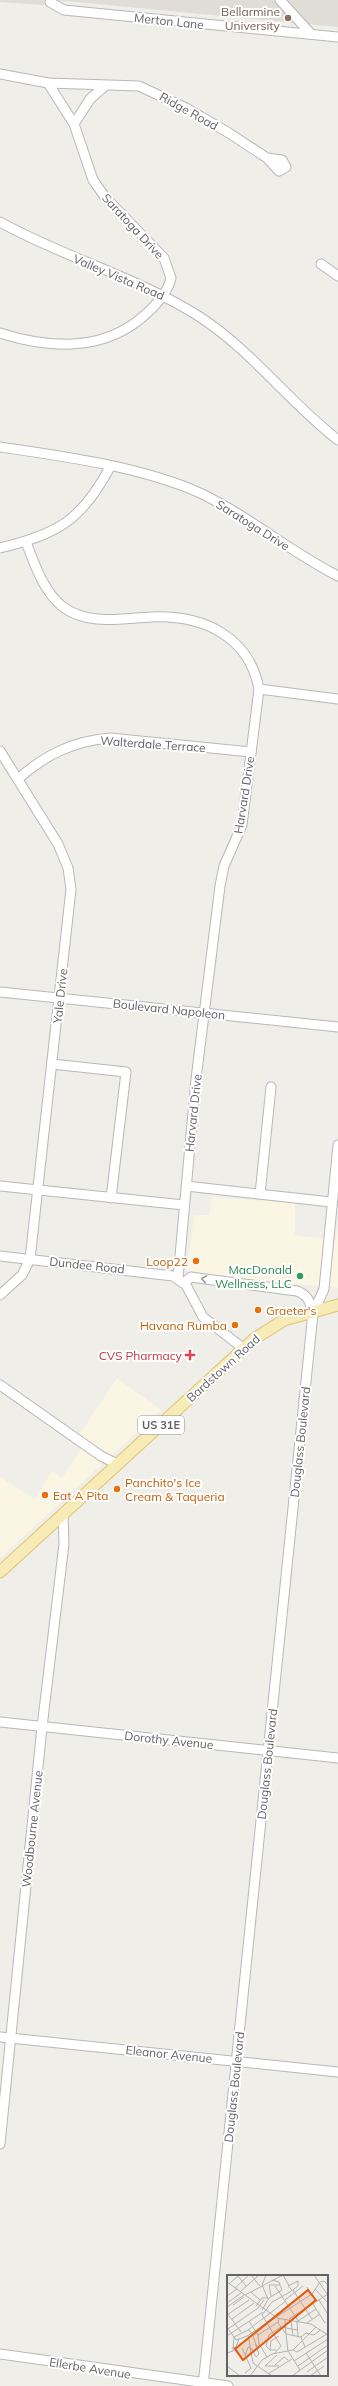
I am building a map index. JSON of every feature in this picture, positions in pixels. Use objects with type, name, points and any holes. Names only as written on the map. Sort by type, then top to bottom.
[{"type":"main road","name":"Bardstown Road","points":[[0,1572],[244,1349],[270,1328],[291,1318],[338,1306]]},
{"type":"street","points":[[280,0],[311,34]]},
{"type":"street","name":"Merton Lane","points":[[50,2],[64,10],[338,37]]},
{"type":"street","points":[[0,74],[48,83]]},
{"type":"street","name":"Ridge Road","points":[[48,83],[105,86],[133,84],[157,93],[229,133],[267,158]]},
{"type":"street","name":"Saratoga Drive","points":[[0,333],[40,344],[84,343],[114,335],[133,325],[156,305],[163,295],[171,278],[164,258],[105,197],[93,180],[74,124],[48,83]]},
{"type":"street","points":[[74,124],[90,99],[105,86]]},
{"type":"street","name":"Valley Vista Road","points":[[0,222],[50,248],[163,295],[225,335],[277,382],[300,408],[338,440]]},
{"type":"street","points":[[321,264],[338,276]]},
{"type":"street","name":"Saratoga Drive","points":[[0,447],[39,452],[147,475],[201,494],[338,576]]},
{"type":"street","points":[[0,548],[26,542],[52,531],[77,515],[89,503],[110,467]]},
{"type":"street","name":"Harvard Drive","points":[[26,542],[45,586],[63,607],[78,615],[93,619],[171,617],[195,622],[217,630],[230,638],[246,654],[256,675],[259,689],[242,825],[224,866],[220,886],[204,1014],[184,1205],[178,1279]]},
{"type":"street","points":[[259,689],[338,699]]},
{"type":"street","name":"Walterdale Terrace","points":[[18,779],[60,750],[94,739],[117,739],[251,752]]},
{"type":"street","name":"Yale Drive","points":[[0,751],[54,837],[68,868],[71,888],[30,1259]]},
{"type":"street","name":"Boulevard Napoleon","points":[[0,992],[338,1027]]},
{"type":"street","points":[[52,1064],[126,1072],[111,1198]]},
{"type":"street","points":[[260,1194],[271,1087]]},
{"type":"street","name":"Douglass Boulevard","points":[[203,2385],[313,1313],[324,1289],[331,1202],[338,1145]]},
{"type":"street","points":[[0,1186],[184,1205]]},
{"type":"street","points":[[186,1186],[331,1202]]},
{"type":"street","name":"Dundee Road","points":[[0,1256],[178,1279],[192,1277],[297,1291],[304,1294],[309,1299],[313,1313]]},
{"type":"street","points":[[0,1295],[22,1275],[30,1259]]},
{"type":"street","points":[[178,1279],[203,1317],[244,1349]]},
{"type":"street","points":[[0,1386],[101,1456],[117,1464]]},
{"type":"street","name":"Woodbourne Avenue","points":[[0,2144],[12,2038],[42,1727],[64,1544],[63,1513]]},
{"type":"street","name":"Dorothy Avenue","points":[[0,1722],[338,1758]]},
{"type":"street","name":"Eleanor Avenue","points":[[0,2037],[338,2072]]},
{"type":"street","name":"Ellerbe Avenue","points":[[0,2354],[203,2385],[228,2386]]},
{"type":"shaded area","points":[[0,0],[44,0],[44,5],[0,2]]},
{"type":"shaded area","name":"Bellarmine University","points":[[55,0],[338,0],[338,27],[139,8]]},
{"type":"shaded area","points":[[212,1197],[295,1203],[295,1235],[336,1241],[338,1226],[338,1288],[195,1274],[187,1271],[194,1215],[209,1215]]},
{"type":"shaded area","points":[[117,1378],[161,1410],[0,1558],[0,1477],[35,1499],[52,1471],[62,1478],[82,1447],[75,1441]]},
{"type":"place","name":"Bellarmine University","points":[[288,18]]},
{"type":"place","name":"Loop22","points":[[196,1261]]},
{"type":"place","name":"MacDonald Wellness, LLC","points":[[300,1276]]},
{"type":"place","name":"Graeter's","points":[[258,1310]]},
{"type":"place","name":"Havana Rumba","points":[[235,1325]]},
{"type":"place","name":"CVS Pharmacy","points":[[190,1355]]},
{"type":"place","name":"Panchito's Ice Cream & Taqueria","points":[[117,1489]]},
{"type":"place","name":"Eat A Pita","points":[[45,1495]]}]
